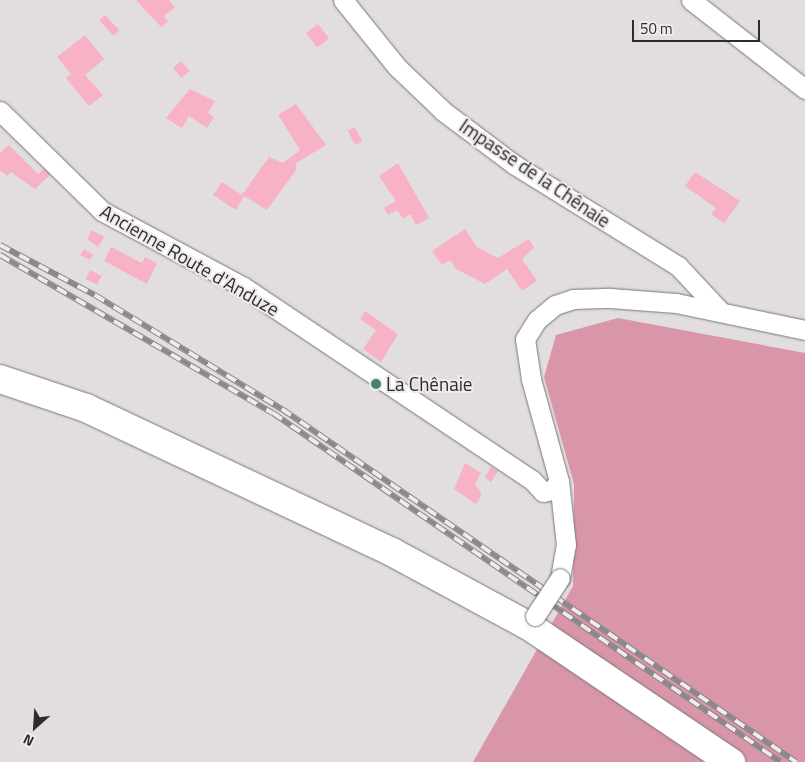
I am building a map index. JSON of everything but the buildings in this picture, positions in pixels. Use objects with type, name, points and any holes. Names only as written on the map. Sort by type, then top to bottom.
[{"type":"main road","points":[[0,379],[86,408],[392,552],[532,621],[731,762]]},
{"type":"street","name":"Impasse de la Chênaie","points":[[342,0],[397,67],[443,111],[515,165],[678,266],[719,310]]},
{"type":"street","points":[[692,0],[805,89]]},
{"type":"street","name":"Ancienne Route d'Anduze","points":[[0,111],[102,211],[242,286],[508,464],[543,492],[552,490],[559,481]]},
{"type":"street","points":[[532,621],[560,578],[566,545],[559,481],[531,379],[525,339],[537,320],[555,304],[573,299],[637,299],[719,310],[805,330]]},
{"type":"street","points":[[508,464],[535,468],[553,459]]},
{"type":"shaded area","points":[[618,318],[805,353],[805,762],[473,762],[573,586],[574,484],[544,377],[556,335]]},
{"type":"railway","points":[[0,245],[95,295],[282,409],[796,762]]},
{"type":"railway","points":[[0,255],[273,413],[781,762]]},
{"type":"place","name":"La Chênaie","points":[[376,384]]}]
